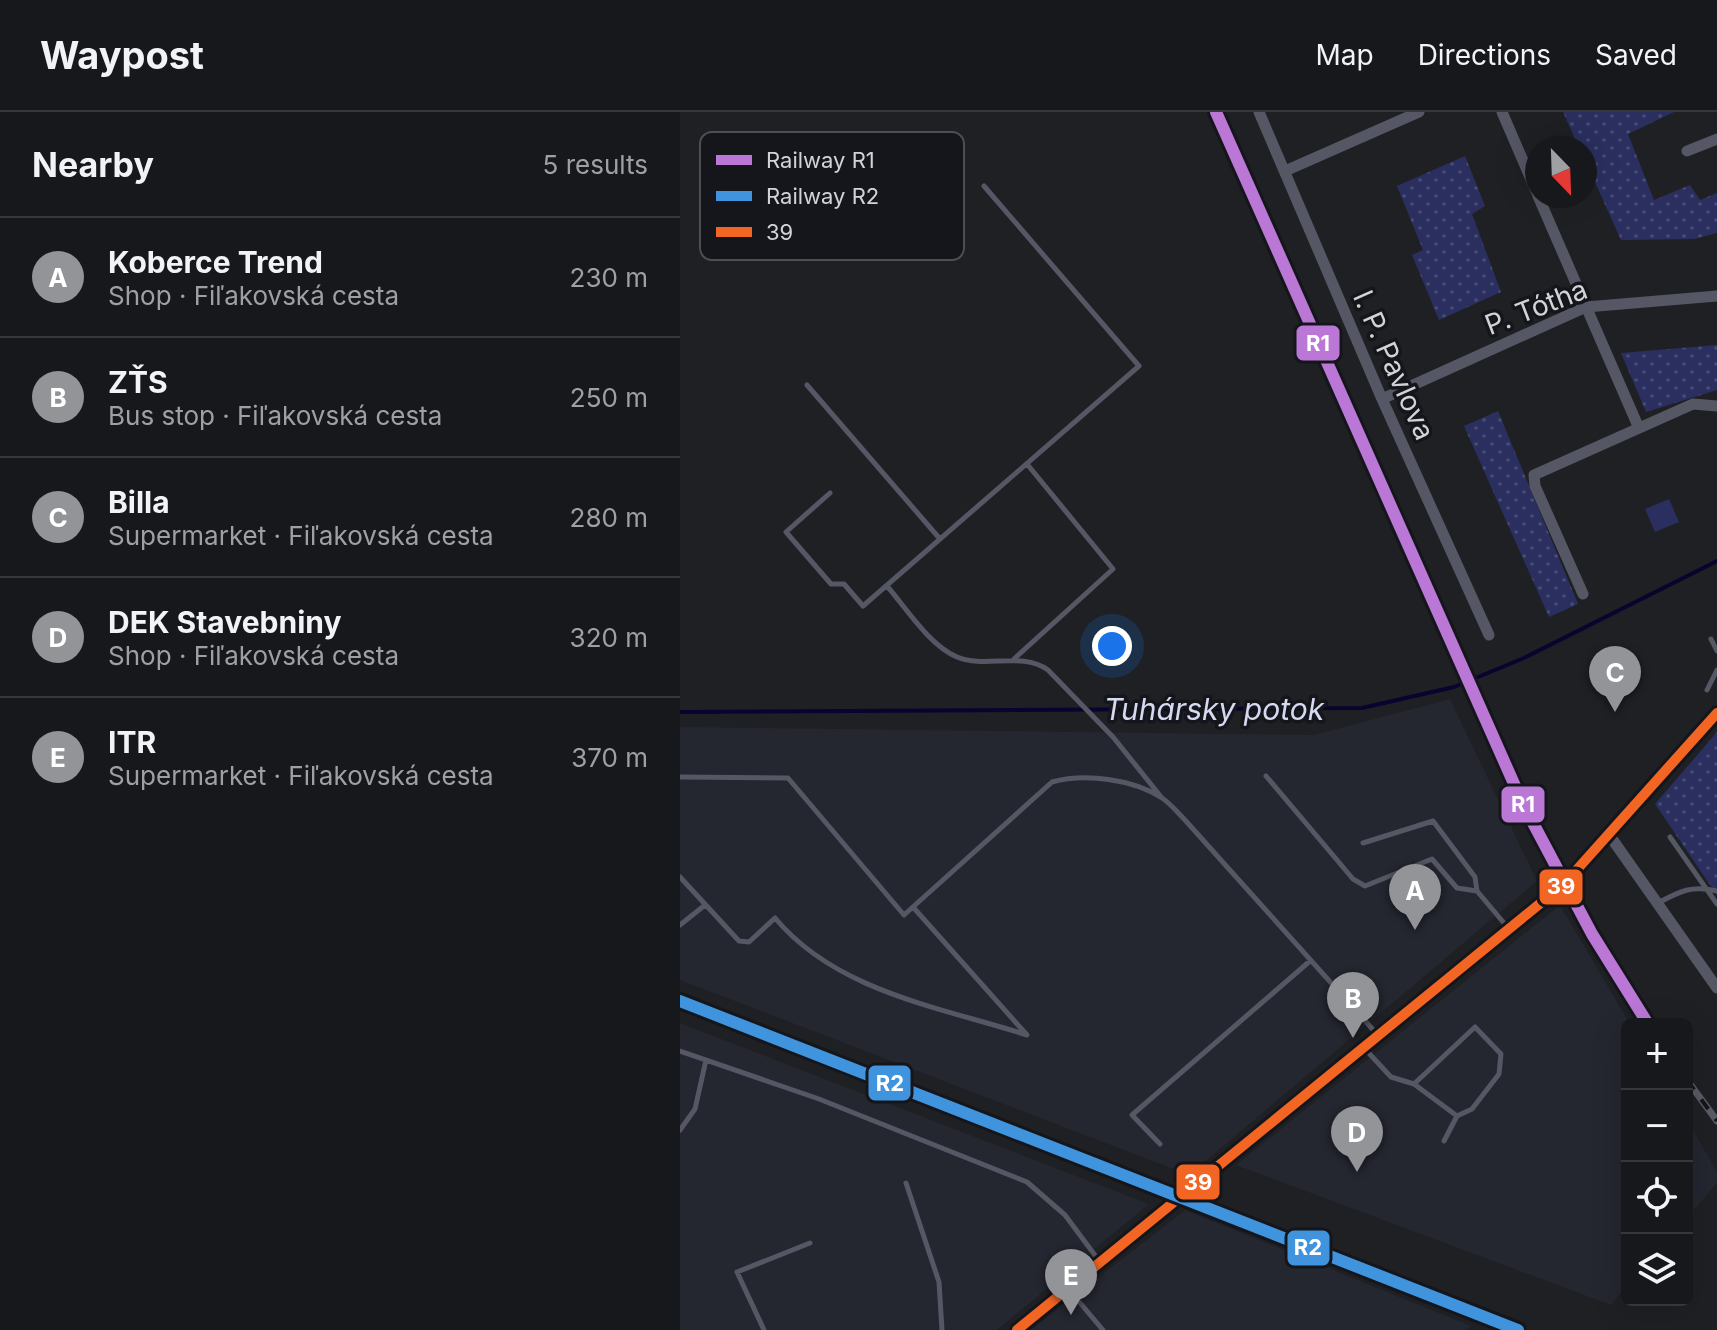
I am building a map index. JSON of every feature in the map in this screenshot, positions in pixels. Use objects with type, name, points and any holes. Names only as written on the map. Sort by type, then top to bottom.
[{"type":"street","name":"I. P. Pavlova","points":[[1259,112],[1382,399],[1489,635]]},
{"type":"street","points":[[1285,171],[1419,112]]},
{"type":"street","points":[[1502,112],[1525,165]]},
{"type":"street","points":[[1687,151],[1717,139]]},
{"type":"street","points":[[1544,208],[1638,426]]},
{"type":"street","name":"P. Tótha","points":[[1382,399],[1586,307],[1717,296]]},
{"type":"street","points":[[1583,594],[1535,486],[1534,475],[1693,404],[1717,406]]},
{"type":"street","points":[[1017,1330],[1564,884],[1717,713]]},
{"type":"street","points":[[1610,836],[1717,988]]},
{"type":"lane","points":[[830,493],[786,532],[831,584],[844,584],[863,606],[1139,366],[984,186]]},
{"type":"lane","points":[[807,385],[940,539]]},
{"type":"lane","points":[[1013,660],[1113,569],[1027,464]]},
{"type":"lane","points":[[887,586],[939,644],[955,656],[973,661],[1038,663],[1074,694],[1163,799],[1378,1036]]},
{"type":"lane","points":[[1711,639],[1717,651]]},
{"type":"lane","points":[[1707,690],[1717,670]]},
{"type":"lane","points":[[680,777],[788,778],[904,915],[1052,782],[1075,776],[1139,788],[1163,799]]},
{"type":"lane","points":[[1266,776],[1353,879],[1365,886],[1432,859],[1457,888],[1477,891]]},
{"type":"lane","points":[[1363,843],[1433,821],[1475,877],[1477,891],[1510,929]]},
{"type":"lane","points":[[1670,837],[1717,904]]},
{"type":"lane","points":[[680,877],[739,941],[749,942],[775,918],[814,957],[860,982],[1027,1035],[913,907]]},
{"type":"lane","points":[[1657,903],[1681,890],[1717,891]]},
{"type":"lane","points":[[680,925],[705,905]]},
{"type":"lane","points":[[1160,1144],[1132,1115],[1310,961]]},
{"type":"lane","points":[[1414,1084],[1475,1027],[1501,1054],[1499,1074],[1472,1109],[1457,1116],[1444,1141]]},
{"type":"lane","points":[[1364,1048],[1391,1077],[1414,1084],[1457,1116]]},
{"type":"lane","points":[[680,1051],[819,1099],[1027,1182],[1065,1215],[1100,1263]]},
{"type":"lane","points":[[680,1130],[695,1109],[706,1060]]},
{"type":"lane","points":[[906,1183],[939,1282],[942,1330]]},
{"type":"lane","points":[[764,1330],[737,1272],[810,1243]]},
{"type":"lane","points":[[1068,1289],[1103,1330]]},
{"type":"shaded area","points":[[1563,112],[1674,112],[1628,134],[1654,200],[1690,185],[1700,200],[1717,193],[1717,233],[1694,239],[1621,240],[1597,187],[1597,136],[1574,136]]},
{"type":"shaded area","points":[[1465,156],[1485,206],[1472,214],[1501,292],[1439,320],[1412,255],[1423,250],[1397,186]]},
{"type":"shaded area","points":[[1717,345],[1717,390],[1646,412],[1621,353]]},
{"type":"shaded area","points":[[1498,411],[1578,604],[1549,617],[1464,426]]},
{"type":"shaded area","points":[[1669,499],[1679,522],[1655,532],[1645,509]]},
{"type":"shaded area","points":[[1450,699],[1537,881],[1189,1175],[680,980],[680,727],[1314,735]]},
{"type":"shaded area","points":[[1717,732],[1717,895],[1655,804]]},
{"type":"shaded area","points":[[1560,905],[1626,1018],[1621,1018],[1621,1293],[1611,1305],[1236,1165]]},
{"type":"shaded area","points":[[680,1023],[1149,1204],[997,1330],[680,1330]]},
{"type":"shaded area","points":[[1693,1130],[1717,1171],[1717,1183],[1693,1211]]},
{"type":"shaded area","points":[[1185,1210],[1471,1326],[1466,1330],[1031,1330]]},
{"type":"waterway","name":"Tuhársky potok","points":[[680,712],[1362,708],[1454,687],[1524,658],[1717,561]]},
{"type":"railway","points":[[1216,112],[1523,804],[1592,934],[1644,1018]]},
{"type":"railway","points":[[1693,1088],[1717,1121]]},
{"type":"rail line","name":"R1","points":[[1216,112],[1523,804],[1592,934],[1644,1018]]},
{"type":"rail line","name":"R2","points":[[680,1001],[1518,1330]]},
{"type":"transit line","name":"39","points":[[1017,1330],[1564,884],[1717,713]]},
{"type":"place","name":"Billa","points":[[1615,712]]},
{"type":"place","name":"Koberce Trend","points":[[1415,930]]},
{"type":"place","name":"ZŤS","points":[[1353,1038]]},
{"type":"place","name":"DEK Stavebniny","points":[[1357,1172]]},
{"type":"place","name":"ITR","points":[[1071,1315]]}]
